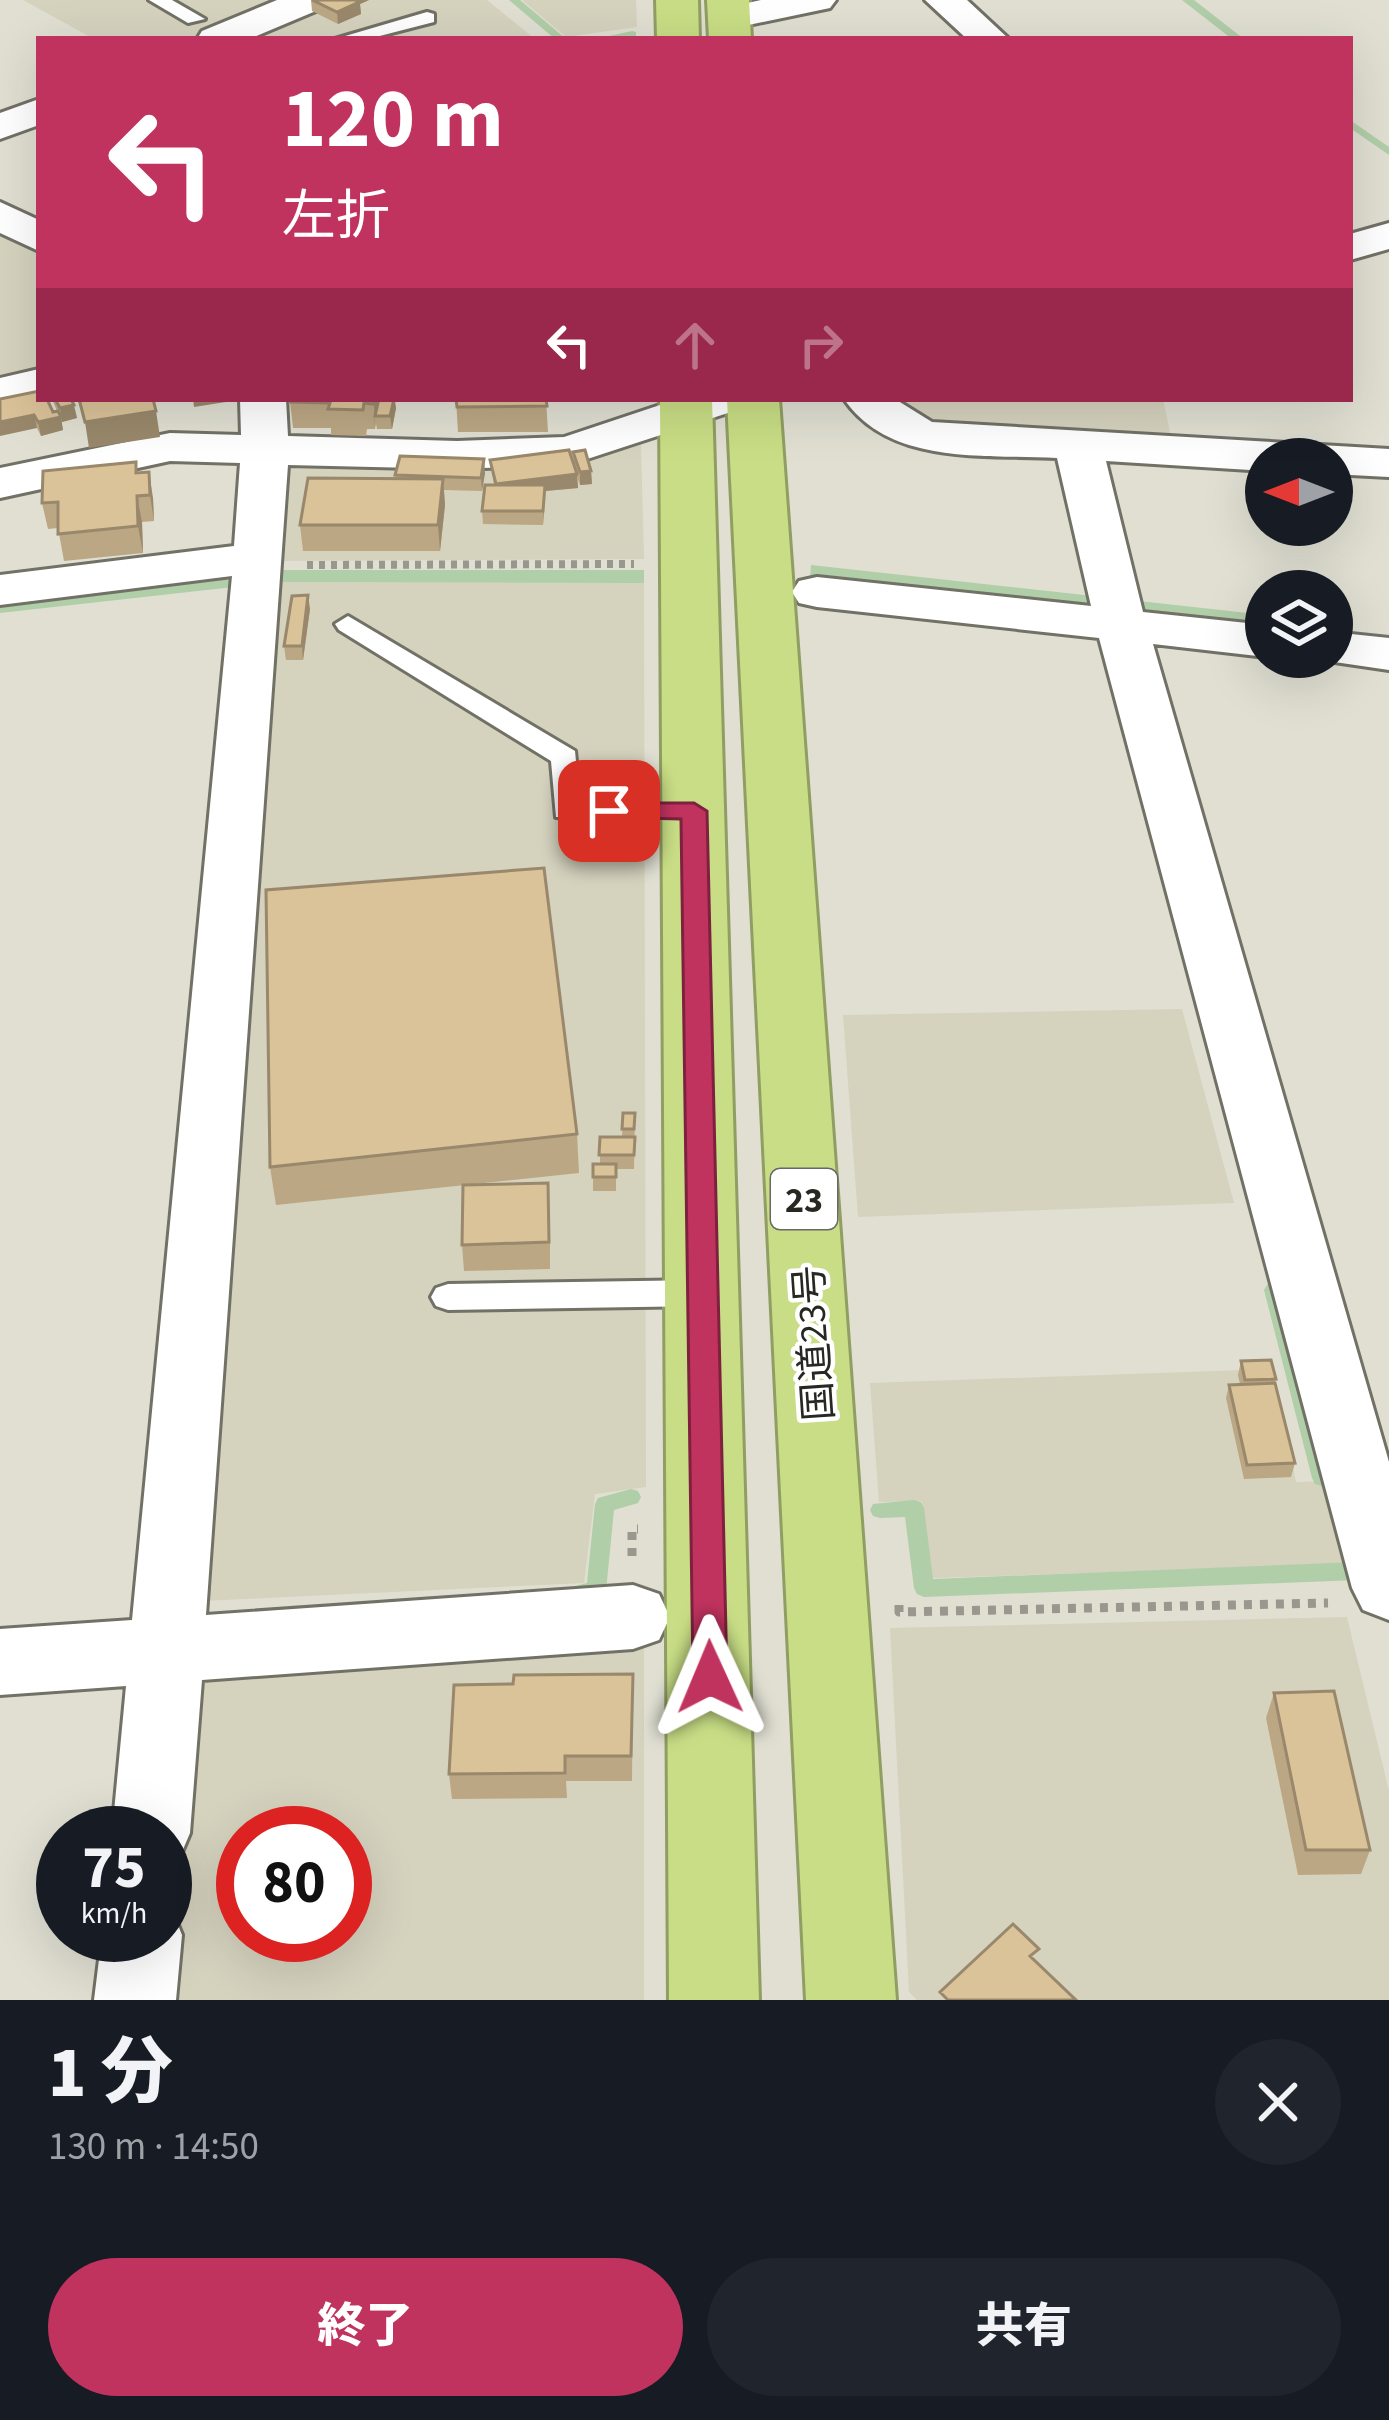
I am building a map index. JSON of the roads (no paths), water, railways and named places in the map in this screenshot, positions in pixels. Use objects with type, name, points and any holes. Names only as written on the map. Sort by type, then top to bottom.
[{"type":"highway","points":[[677,0],[678,36]]},
{"type":"highway","points":[[712,403],[694,811],[714,2000]]},
{"type":"highway","name":"国道23号","points":[[712,403],[851,2000]]},
{"type":"street","points":[[205,29],[310,0]]},
{"type":"street","points":[[729,19],[817,0]]},
{"type":"street","points":[[944,0],[986,36]]},
{"type":"street","points":[[0,128],[36,112]]},
{"type":"street","points":[[0,215],[36,236]]},
{"type":"street","points":[[1353,246],[1389,236]]},
{"type":"street","points":[[0,392],[36,384]]},
{"type":"street","points":[[154,1806],[258,570],[265,448],[262,402]]},
{"type":"street","points":[[870,402],[896,424],[924,436],[1245,456]]},
{"type":"street","points":[[0,483],[170,447],[457,455],[569,451],[712,403]]},
{"type":"street","points":[[1079,448],[1118,612],[1377,1590]]},
{"type":"street","points":[[1353,461],[1389,463]]},
{"type":"street","points":[[0,590],[258,570]]},
{"type":"street","points":[[817,592],[1118,612],[1245,636]]},
{"type":"street","points":[[1353,650],[1389,654]]},
{"type":"street","points":[[0,1662],[633,1617]]},
{"type":"street","points":[[135,2000],[139,1962]]},
{"type":"lane","points":[[158,0],[205,29]]},
{"type":"lane","points":[[357,36],[427,18]]},
{"type":"lane","points":[[348,624],[565,757],[566,811],[694,811]]},
{"type":"lane","points":[[448,1298],[703,1293]]},
{"type":"waterway","points":[[514,0],[557,36]]},
{"type":"waterway","points":[[1187,0],[1235,36]]},
{"type":"waterway","points":[[619,36],[632,34]]},
{"type":"waterway","points":[[1353,125],[1389,152]]},
{"type":"waterway","points":[[1273,1290],[1322,1478]]},
{"type":"waterway","points":[[579,1593],[596,1591],[605,1504],[631,1497]]},
{"type":"waterway","points":[[880,1510],[914,1508],[924,1588],[1357,1571]]}]
